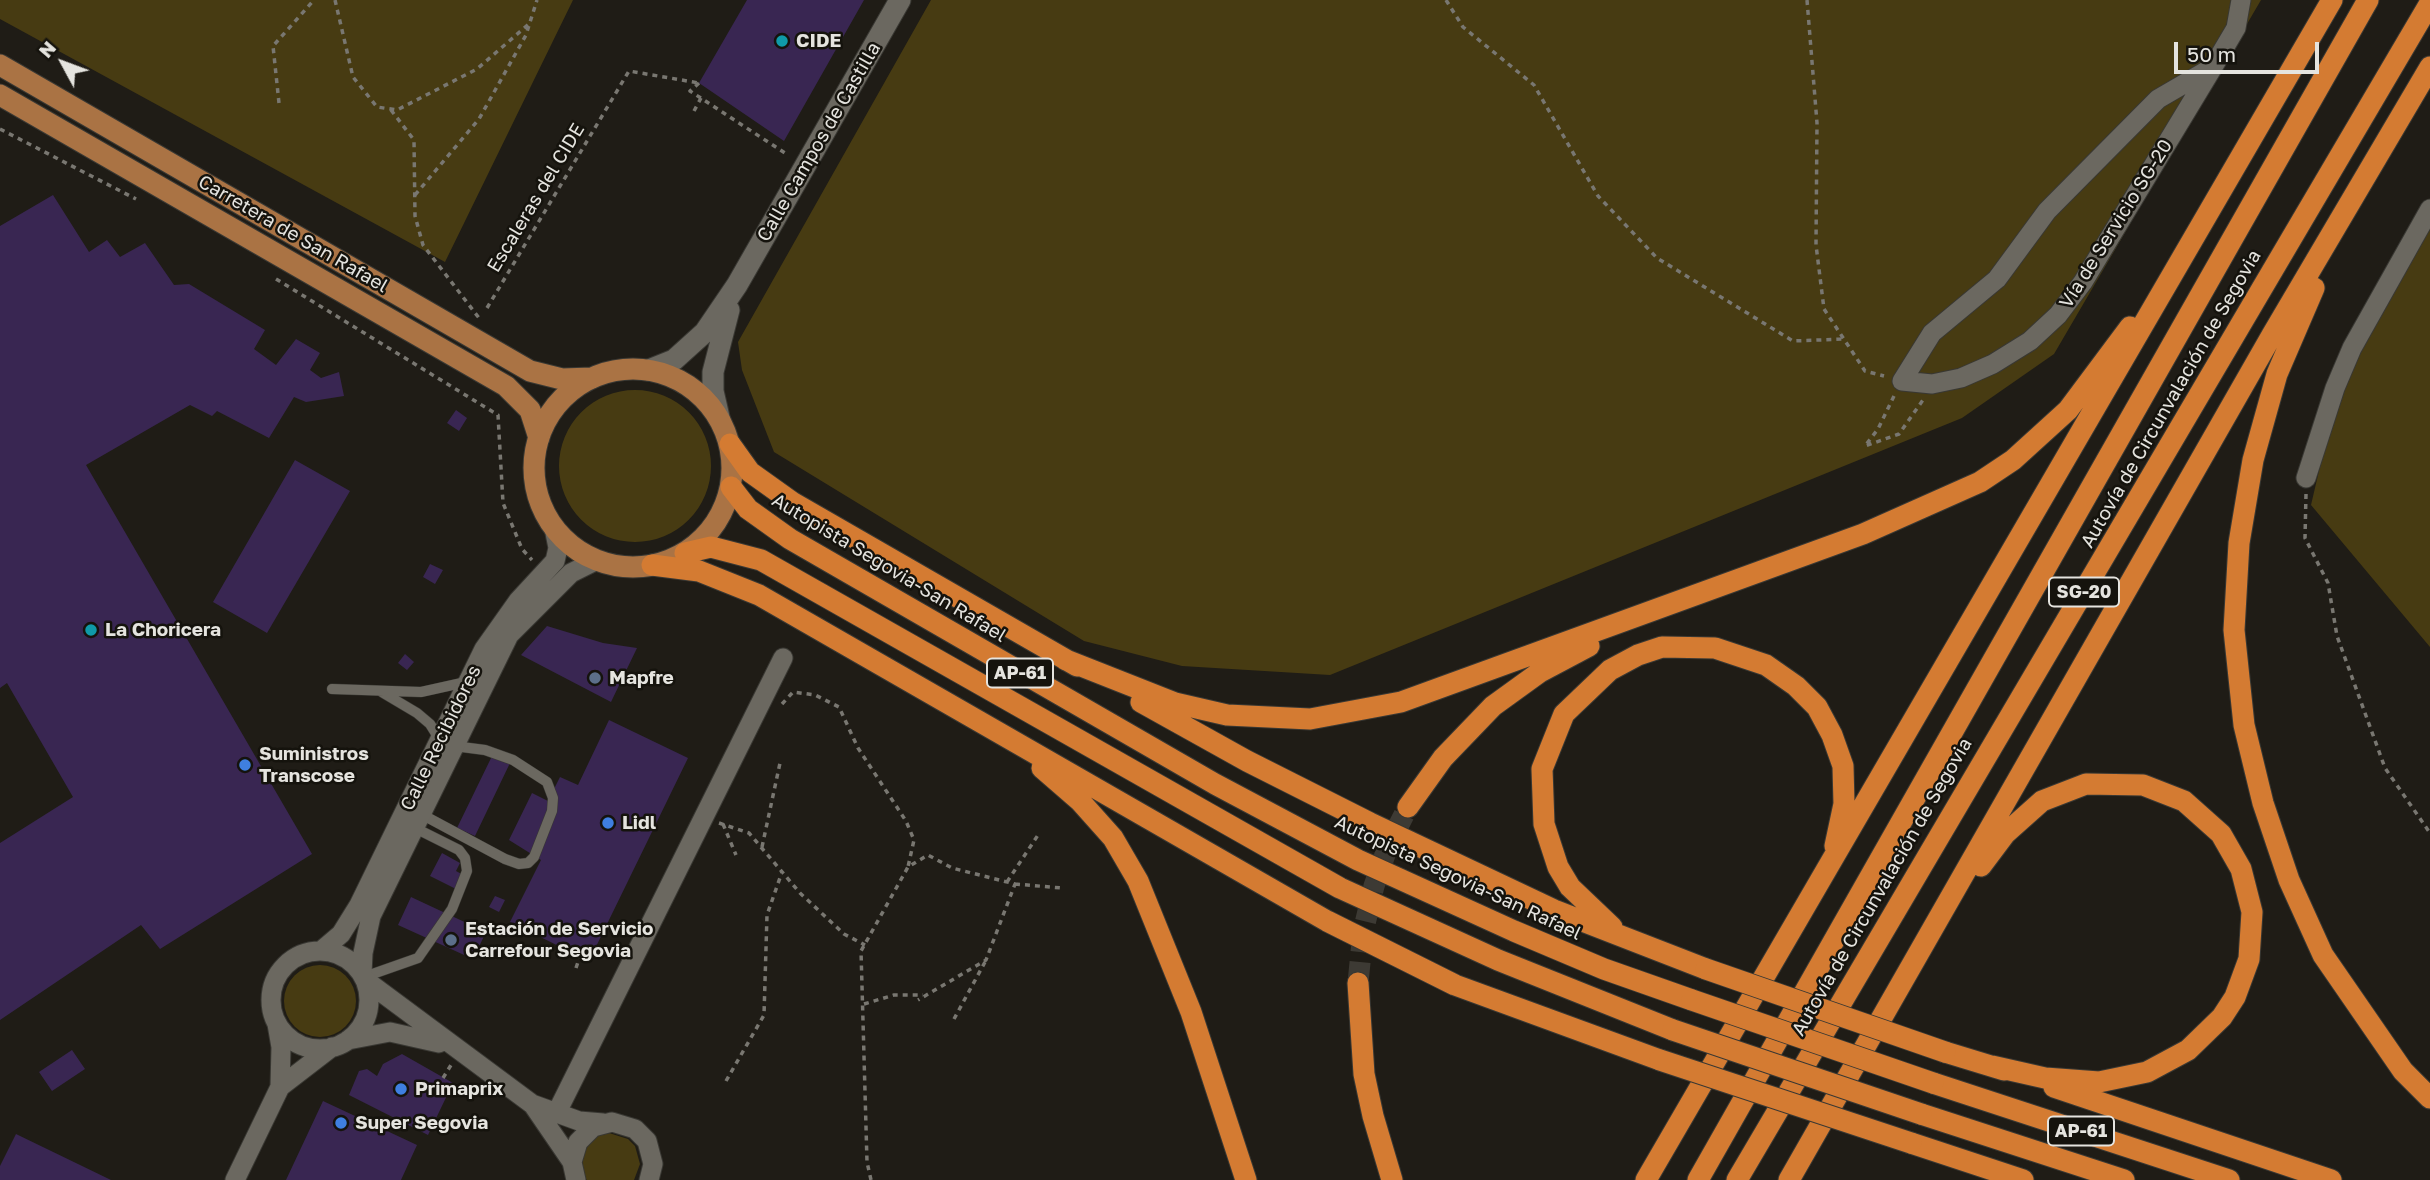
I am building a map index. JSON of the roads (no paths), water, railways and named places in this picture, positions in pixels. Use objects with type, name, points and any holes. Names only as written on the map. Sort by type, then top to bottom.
[{"type":"highway","points":[[1646,1180],[2214,208],[2332,0]]},
{"type":"highway","name":"Autovía de Circunvalación de Segovia","points":[[1698,1180],[2368,0]]},
{"type":"highway","name":"Autovía de Circunvalación de Segovia","points":[[1737,1180],[2430,3]]},
{"type":"highway","points":[[1789,1180],[2265,347],[2430,68]]},
{"type":"highway","points":[[2430,68],[2304,306],[2277,374],[2253,460],[2239,544],[2234,630],[2244,725],[2263,803],[2289,880],[2323,955],[2403,1071],[2430,1098]]},
{"type":"highway","points":[[1066,660],[1175,703],[1227,715],[1310,719],[1401,702],[1748,577],[1942,500],[2013,460],[2068,410],[2214,208]]},
{"type":"highway","points":[[730,444],[750,472],[792,502],[1066,660],[1247,761],[1370,824],[1554,910],[1706,969],[1945,1052],[2331,1180]]},
{"type":"highway","name":"Autopista Segovia-San Rafael","points":[[731,488],[748,509],[790,540],[1239,796],[1358,860],[1604,969],[1933,1083],[2228,1180]]},
{"type":"highway","name":"AP-61","points":[[685,553],[711,547],[761,560],[1340,888],[1498,960],[1673,1030],[2124,1180]]},
{"type":"highway","points":[[652,565],[699,571],[759,595],[1327,921],[1455,985],[1661,1060],[2023,1180]]},
{"type":"highway","points":[[1408,807],[1458,739],[1526,680],[1576,652],[1748,577]]},
{"type":"highway","points":[[1661,951],[1608,924],[1570,887],[1558,867],[1544,824],[1541,796],[1542,769],[1564,714],[1610,670],[1662,647],[1715,648],[1766,665],[1796,685],[1817,707],[1832,735],[1843,766],[1842,821],[1833,851],[1800,919]]},
{"type":"highway","points":[[1012,742],[1080,801],[1112,838],[1138,881],[1191,1012],[1246,1180]]},
{"type":"highway","points":[[1927,937],[2005,834],[2022,816],[2042,801],[2086,784],[2125,783],[2160,789],[2204,816],[2233,851],[2248,888],[2252,940],[2244,978],[2235,997],[2204,1036],[2168,1062],[2116,1080],[2082,1082],[2045,1079],[1992,1066]]},
{"type":"highway","points":[[1358,983],[1364,1074],[1392,1180]]},
{"type":"highway","points":[[1911,1143],[1939,1153],[1981,1180]]},
{"type":"main road","name":"Calle Campos de Castilla","points":[[649,370],[674,360],[691,348],[737,285],[900,0]]},
{"type":"main road","name":"Carretera de San Rafael","points":[[0,65],[530,371],[562,379],[592,378]]},
{"type":"main road","name":"Carretera de San Rafael","points":[[0,95],[506,386],[530,410],[539,438]]},
{"type":"main road","name":"Calle Campos de Castilla","points":[[719,417],[713,391],[713,372],[719,341],[737,285]]},
{"type":"main road","name":"AP-61","points":[[620,369],[649,370],[672,376],[690,386],[719,417],[730,444],[731,488],[716,522],[685,553],[652,565],[626,567],[597,560],[577,550],[554,528],[542,506],[536,486],[534,464],[539,438],[561,400],[592,378],[620,369]]},
{"type":"street","name":"Vía de Servicio SG-20","points":[[2213,66],[2158,99],[2047,211],[1997,279],[1932,332],[1902,381],[1935,383],[1961,378],[1993,364],[2030,341],[2058,315],[2083,282],[2236,28],[2241,0]]},
{"type":"street","points":[[2306,478],[2335,388],[2352,348],[2430,209]]},
{"type":"street","name":"Calle Recibidores","points":[[364,977],[363,953],[371,916],[418,821],[467,682],[497,629],[555,561],[558,548],[554,528]]},
{"type":"street","name":"Calle Recibidores","points":[[321,951],[341,934],[359,905],[447,743],[517,625],[571,573],[597,560]]},
{"type":"street","points":[[556,1114],[714,821],[783,657]]},
{"type":"street","points":[[235,1180],[280,1087],[281,1047],[271,995],[276,977],[295,958],[321,951],[345,957],[454,1056]]},
{"type":"street","points":[[280,1087],[340,1043],[366,1018],[369,999],[364,977]]},
{"type":"street","points":[[276,1021],[290,1039],[311,1048],[400,1033],[430,1039],[532,1104],[579,1121],[620,1123],[642,1134],[651,1148],[653,1178]]},
{"type":"street","points":[[532,1104],[574,1171]]},
{"type":"street","points":[[574,1171],[578,1142],[593,1127],[603,1124]]},
{"type":"lane","points":[[0,103],[42,120]]},
{"type":"lane","points":[[332,689],[421,692],[467,682]]},
{"type":"lane","points":[[380,690],[417,713],[447,743],[485,750],[513,760],[547,782],[553,798],[552,811],[534,857],[519,864],[418,821]]},
{"type":"lane","points":[[364,977],[418,958],[452,909],[467,871],[465,858],[459,850],[418,821]]},
{"type":"tunnel","points":[[1358,983],[1363,932],[1374,886],[1388,846],[1408,807]]},
{"type":"place","name":"CIDE","points":[[782,41]]},
{"type":"place","name":"La Choricera","points":[[91,630]]},
{"type":"place","name":"Mapfre","points":[[595,678]]},
{"type":"place","name":"Suministros Transcose","points":[[245,765]]},
{"type":"place","name":"Lidl","points":[[608,823]]},
{"type":"place","name":"Estación de Servicio Carrefour Segovia","points":[[451,940]]},
{"type":"place","name":"Primaprix","points":[[401,1089]]},
{"type":"place","name":"Super Segovia","points":[[341,1123]]}]
